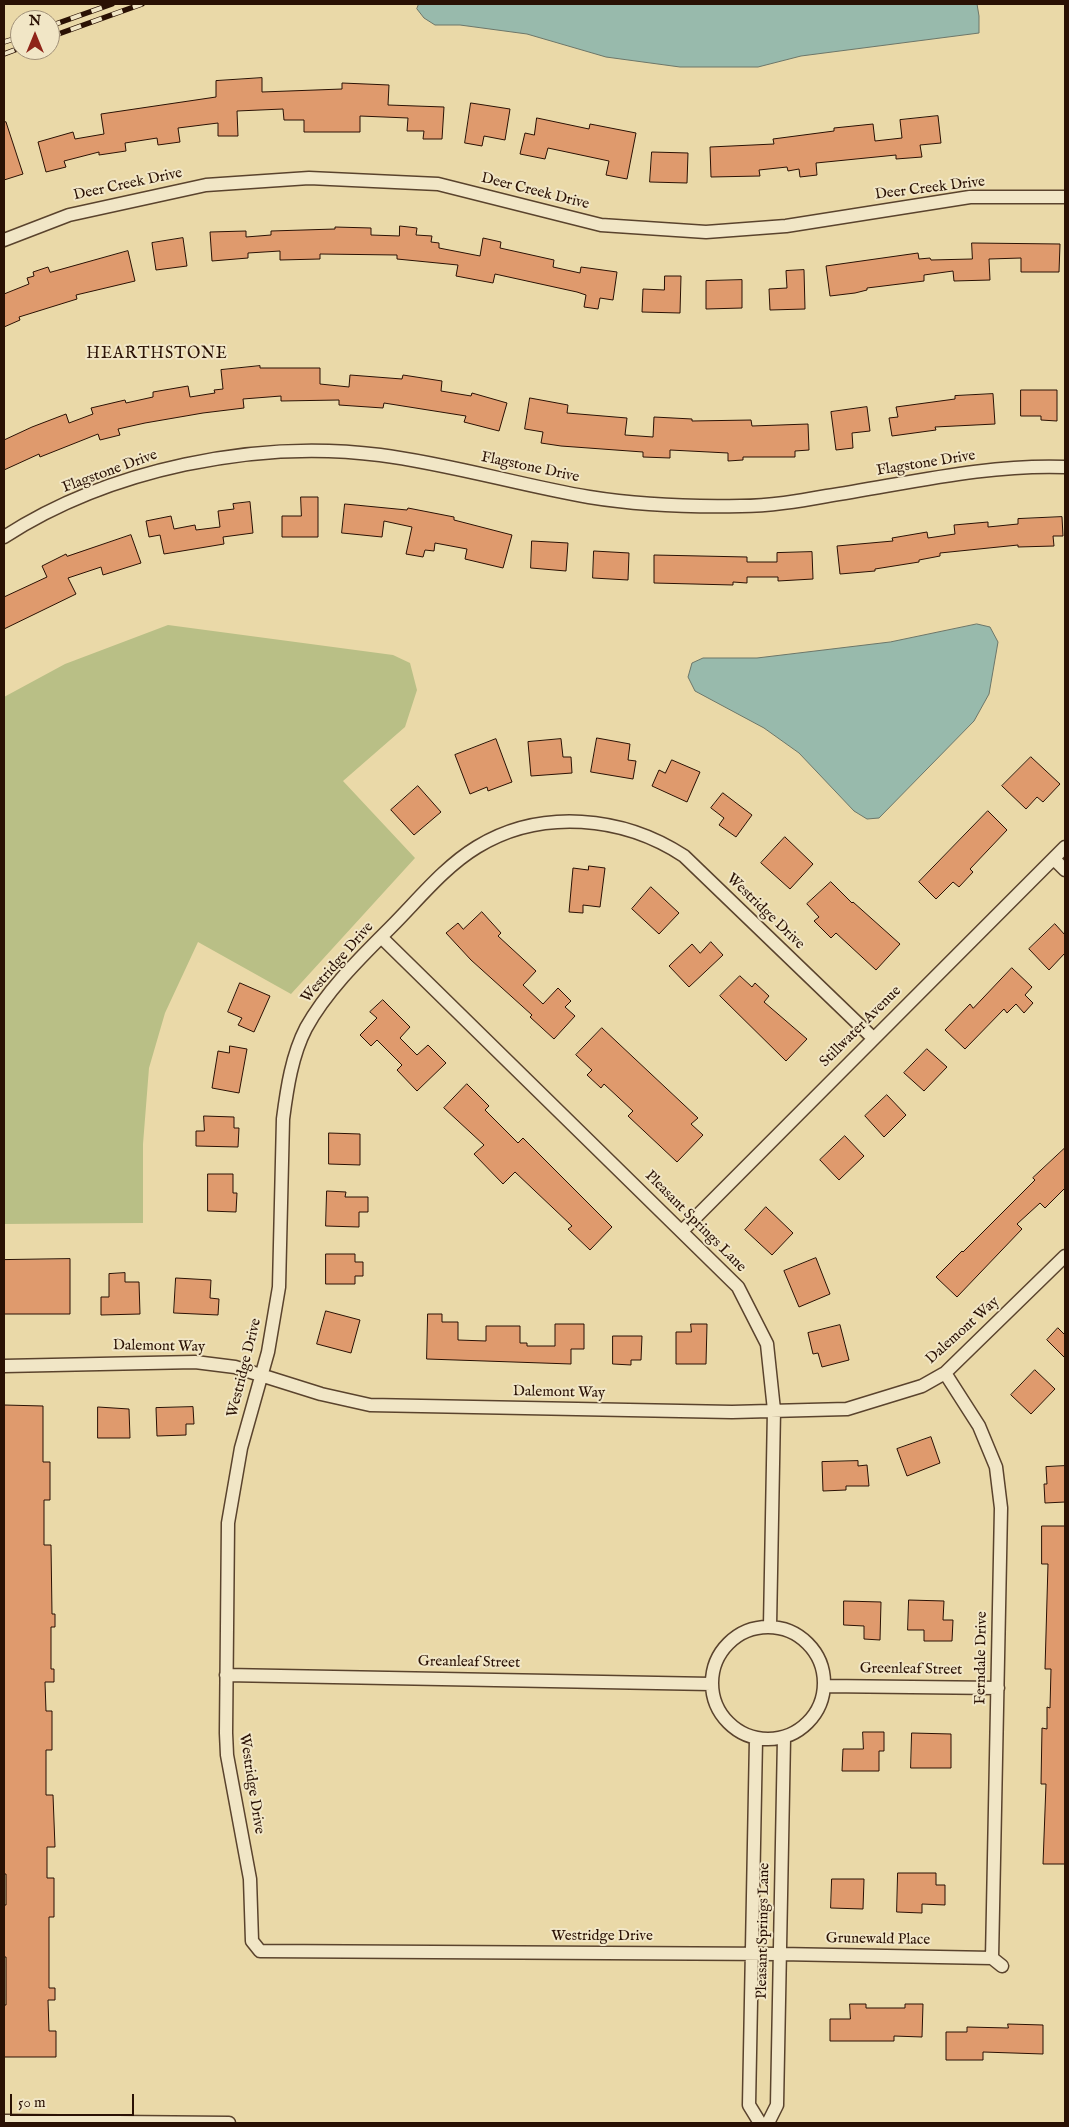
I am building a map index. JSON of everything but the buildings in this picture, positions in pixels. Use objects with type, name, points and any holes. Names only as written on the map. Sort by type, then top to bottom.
[{"type":"street","name":"Deer Creek Drive","points":[[4,240],[69,215],[206,185],[309,178],[438,184],[601,225],[706,232],[786,226],[970,197],[1065,197]]},
{"type":"street","name":"Flagstone Drive","points":[[4,537],[21,526],[86,496],[135,477],[226,456],[296,450],[340,451],[418,461],[589,497],[703,506],[784,503],[965,473],[1065,467]]},
{"type":"street","name":"Westridge Drive","points":[[752,1954],[260,1951],[252,1941],[250,1879],[227,1755],[228,1523],[241,1448],[274,1322],[279,1287],[283,1119],[286,1094],[294,1061],[306,1030],[322,1002],[381,937],[444,873],[477,847],[505,834],[563,820],[632,830],[664,843],[684,856],[873,1038]]},
{"type":"street","name":"Stillwater Avenue","points":[[682,1231],[1065,847]]},
{"type":"street","points":[[1054,859],[1065,870]]},
{"type":"street","name":"Pleasant Springs Lane","points":[[381,937],[738,1287],[767,1344],[774,1410],[770,1626]]},
{"type":"street","name":"Dalemont Way","points":[[4,1366],[195,1362],[234,1367],[321,1394],[370,1405],[732,1412],[847,1409],[922,1386],[944,1373],[996,1325],[1065,1256]]},
{"type":"street","name":"Ferndale Drive","points":[[944,1373],[979,1426],[996,1466],[1001,1508],[997,1962]]},
{"type":"street","points":[[770,1626],[788,1630],[804,1639],[816,1652],[823,1668],[825,1686],[821,1703],[812,1718],[800,1730],[784,1738],[770,1740],[756,1739],[738,1732],[724,1719],[714,1703],[711,1684],[713,1666],[722,1649],[735,1636],[752,1628],[770,1626]]},
{"type":"street","name":"Greanleaf Street","points":[[226,1675],[711,1684]]},
{"type":"street","name":"Greenleaf Street","points":[[825,1686],[998,1688]]},
{"type":"street","name":"Pleasant Springs Lane","points":[[768,2123],[777,2105],[784,1738]]},
{"type":"street","name":"Pleasant Springs Lane","points":[[756,1739],[749,2105],[760,2123]]},
{"type":"street","name":"Grunewald Place","points":[[752,1954],[997,1962]]},
{"type":"street","points":[[4,2121],[229,2123]]},
{"type":"green space","points":[[168,625],[393,655],[410,663],[417,690],[405,727],[343,781],[415,858],[291,994],[198,942],[165,1013],[149,1068],[143,1144],[143,1223],[4,1224],[4,697],[65,664]]},
{"type":"shaded area","points":[[419,4],[977,4],[979,33],[801,56],[758,67],[680,67],[606,57],[527,34],[460,25],[435,25],[424,18],[417,9]]},
{"type":"shaded area","points":[[977,624],[990,627],[998,642],[989,694],[974,721],[879,818],[867,819],[854,811],[799,753],[764,728],[695,691],[688,677],[692,663],[703,658],[757,658],[890,642]]},
{"type":"railway","points":[[60,22],[112,4]]},
{"type":"railway","points":[[60,33],[142,4]]},
{"type":"railway","points":[[4,42],[10,40]]},
{"type":"railway","points":[[4,54],[10,52]]},
{"type":"district","name":"HEARTHSTONE","points":[[157,355]]}]
